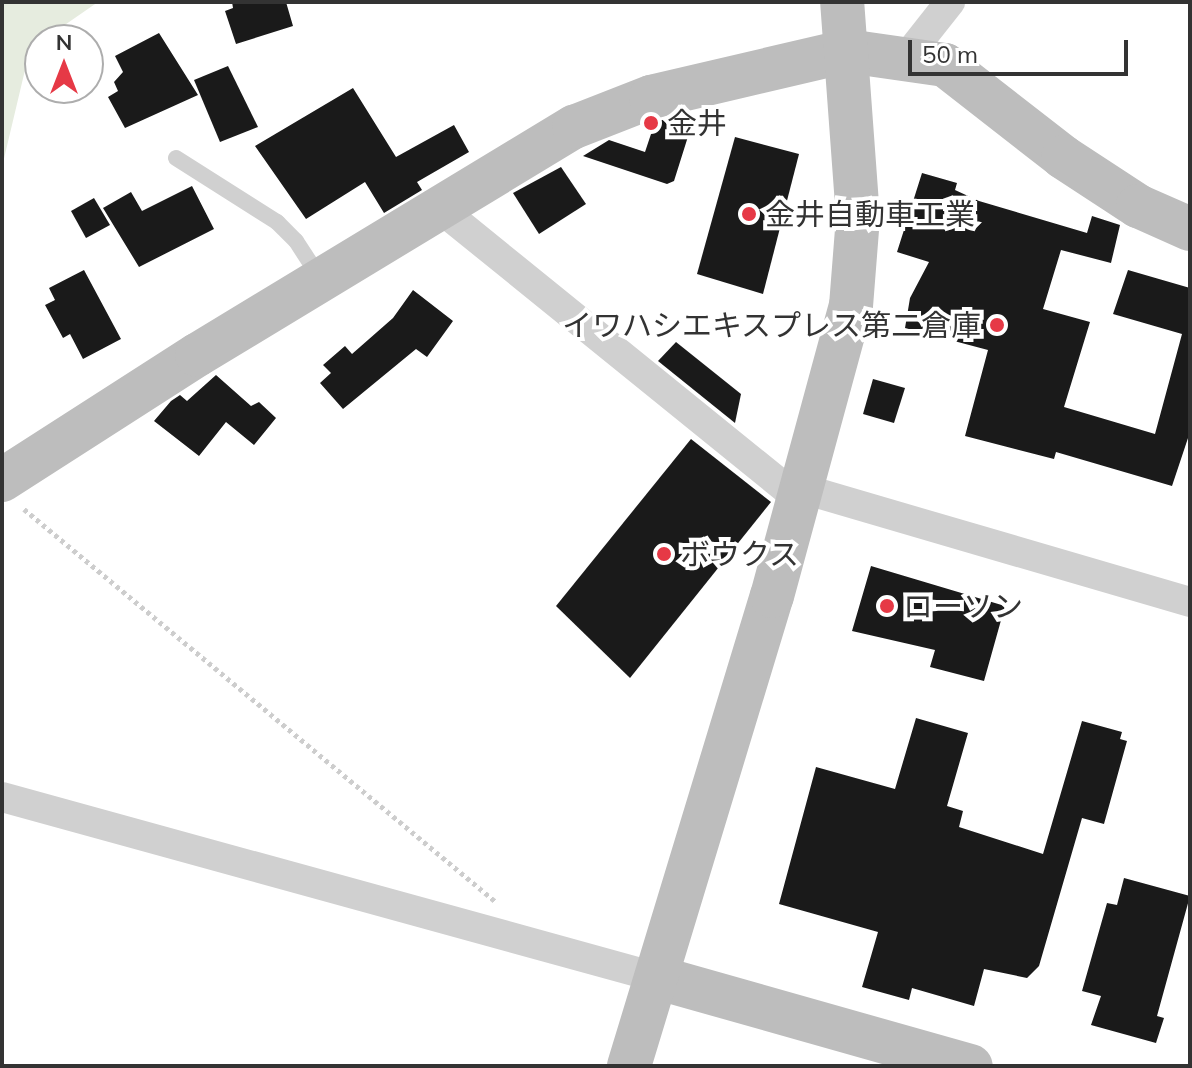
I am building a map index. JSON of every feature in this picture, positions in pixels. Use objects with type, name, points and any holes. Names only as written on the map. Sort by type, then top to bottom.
[{"type":"street","points":[[629,1066],[659,978],[851,306],[858,218],[842,2]]},
{"type":"street","points":[[905,59],[950,2]]},
{"type":"street","points":[[8,490],[322,282],[574,127],[651,97],[847,51],[945,65],[1063,157],[1138,206],[1190,229]]},
{"type":"street","points":[[442,210],[799,493],[1190,602]]},
{"type":"street","points":[[2,797],[971,1066]]},
{"type":"lane","points":[[176,158],[277,222],[296,241],[322,282]]},
{"type":"path","points":[[8,490],[507,912]]},
{"type":"shaded area","points":[[2,2],[98,2],[66,24],[24,24],[24,74],[2,167]]},
{"type":"building","points":[[232,2],[286,2],[293,26],[236,44],[225,11],[233,8]]},
{"type":"building","points":[[159,33],[198,95],[125,128],[108,97],[118,91],[114,82],[123,72],[115,56]]},
{"type":"building","points":[[228,66],[258,127],[220,142],[194,80]]},
{"type":"building","points":[[353,88],[396,157],[454,125],[469,152],[417,182],[422,190],[384,213],[365,182],[306,219],[255,146]]},
{"type":"building","points":[[673,117],[691,127],[674,181],[667,184],[583,156],[609,140],[645,152],[655,122]]},
{"type":"building","name":"金井自動車工業","points":[[735,137],[799,154],[763,294],[697,274]]},
{"type":"building","points":[[561,167],[586,204],[539,234],[513,193]]},
{"type":"building","points":[[922,173],[957,183],[955,190],[979,201],[1087,233],[1092,216],[1120,225],[1111,263],[1061,250],[1043,309],[1090,322],[1064,407],[1155,434],[1182,334],[1113,314],[1128,270],[1190,288],[1190,432],[1172,486],[1056,452],[1054,459],[965,436],[988,350],[905,328],[910,298],[929,262],[897,252]]},
{"type":"building","points":[[192,186],[214,229],[139,267],[103,208],[131,192],[142,211]]},
{"type":"building","points":[[94,198],[110,225],[86,238],[71,211]]},
{"type":"building","points":[[84,270],[121,339],[83,359],[70,334],[63,338],[45,305],[55,300],[49,288]]},
{"type":"building","points":[[413,290],[453,321],[427,357],[416,349],[343,409],[320,383],[331,373],[323,365],[345,346],[352,354],[393,318]]},
{"type":"building","points":[[676,342],[741,394],[735,423],[658,361]]},
{"type":"building","points":[[216,375],[251,406],[259,402],[276,418],[254,445],[226,422],[199,456],[154,421],[171,401],[180,395],[187,401]]},
{"type":"building","points":[[873,379],[905,388],[894,423],[863,414]]},
{"type":"building","name":"ボウクス","points":[[691,439],[771,502],[630,678],[556,606]]},
{"type":"building","points":[[871,566],[1005,606],[984,681],[930,667],[935,650],[852,631]]},
{"type":"building","points":[[916,718],[968,733],[947,806],[963,811],[959,827],[1043,854],[1082,721],[1122,732],[1120,739],[1127,741],[1104,824],[1082,818],[1039,966],[1027,978],[984,969],[974,1006],[912,988],[909,1000],[862,987],[878,932],[779,904],[816,767],[895,789]]},
{"type":"building","points":[[1124,878],[1190,896],[1157,1016],[1164,1018],[1156,1043],[1091,1025],[1101,996],[1082,991],[1107,903],[1117,905]]},
{"type":"place","name":"金井","points":[[651,123]]},
{"type":"place","name":"金井自動車工業","points":[[749,214]]},
{"type":"place","name":"イワハシエキスプレス第二倉庫","points":[[997,325]]},
{"type":"place","name":"ボウクス","points":[[664,554]]},
{"type":"place","name":"ローソン","points":[[887,606]]}]
